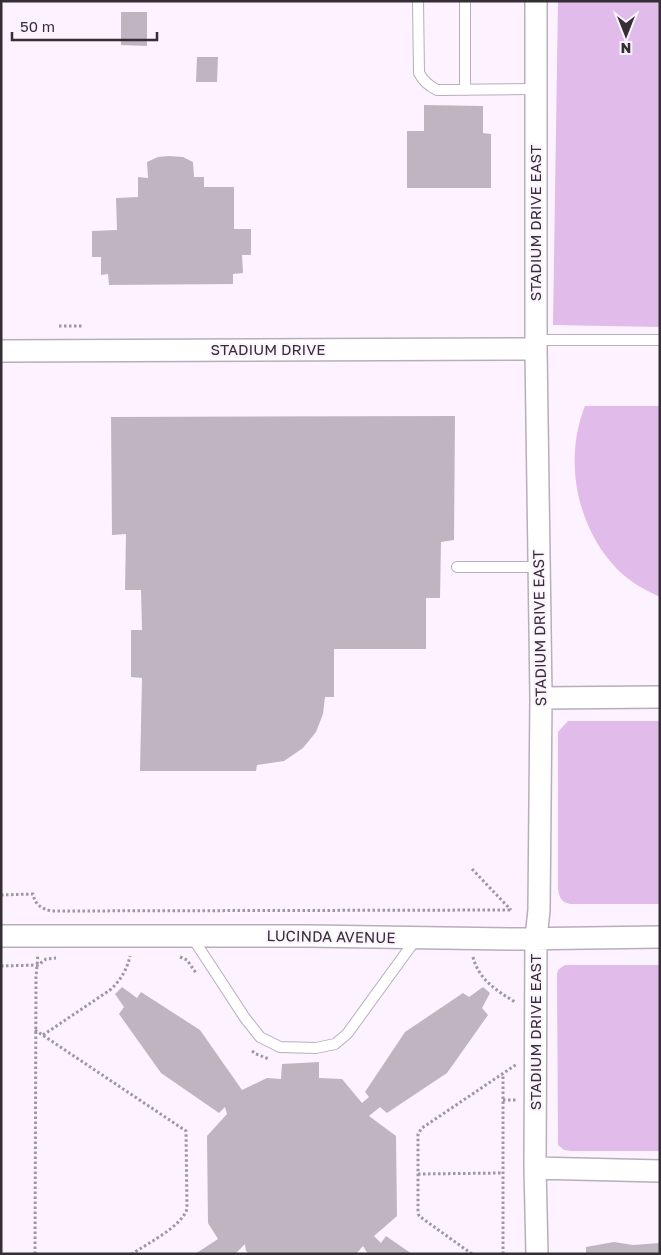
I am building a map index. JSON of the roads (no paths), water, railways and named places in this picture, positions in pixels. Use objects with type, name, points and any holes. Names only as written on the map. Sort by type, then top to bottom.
[{"type":"street","name":"STADIUM DRIVE EAST","points":[[536,1],[536,344],[541,698],[539,910],[536,938],[535,1168],[537,1254]]},
{"type":"street","name":"STADIUM DRIVE","points":[[1,352],[536,344]]},
{"type":"street","points":[[541,698],[660,698]]},
{"type":"street","name":"LUCINDA AVENUE","points":[[1,936],[416,939],[660,937]]},
{"type":"street","points":[[535,1168],[660,1171]]},
{"type":"lane","points":[[418,1],[419,73],[422,80],[437,90],[536,89]]},
{"type":"lane","points":[[465,1],[465,90]]},
{"type":"lane","points":[[536,344],[660,340]]},
{"type":"lane","points":[[457,567],[539,567]]},
{"type":"lane","points":[[192,936],[245,1018],[260,1037],[280,1047],[316,1048],[335,1044],[347,1034],[416,939]]}]
